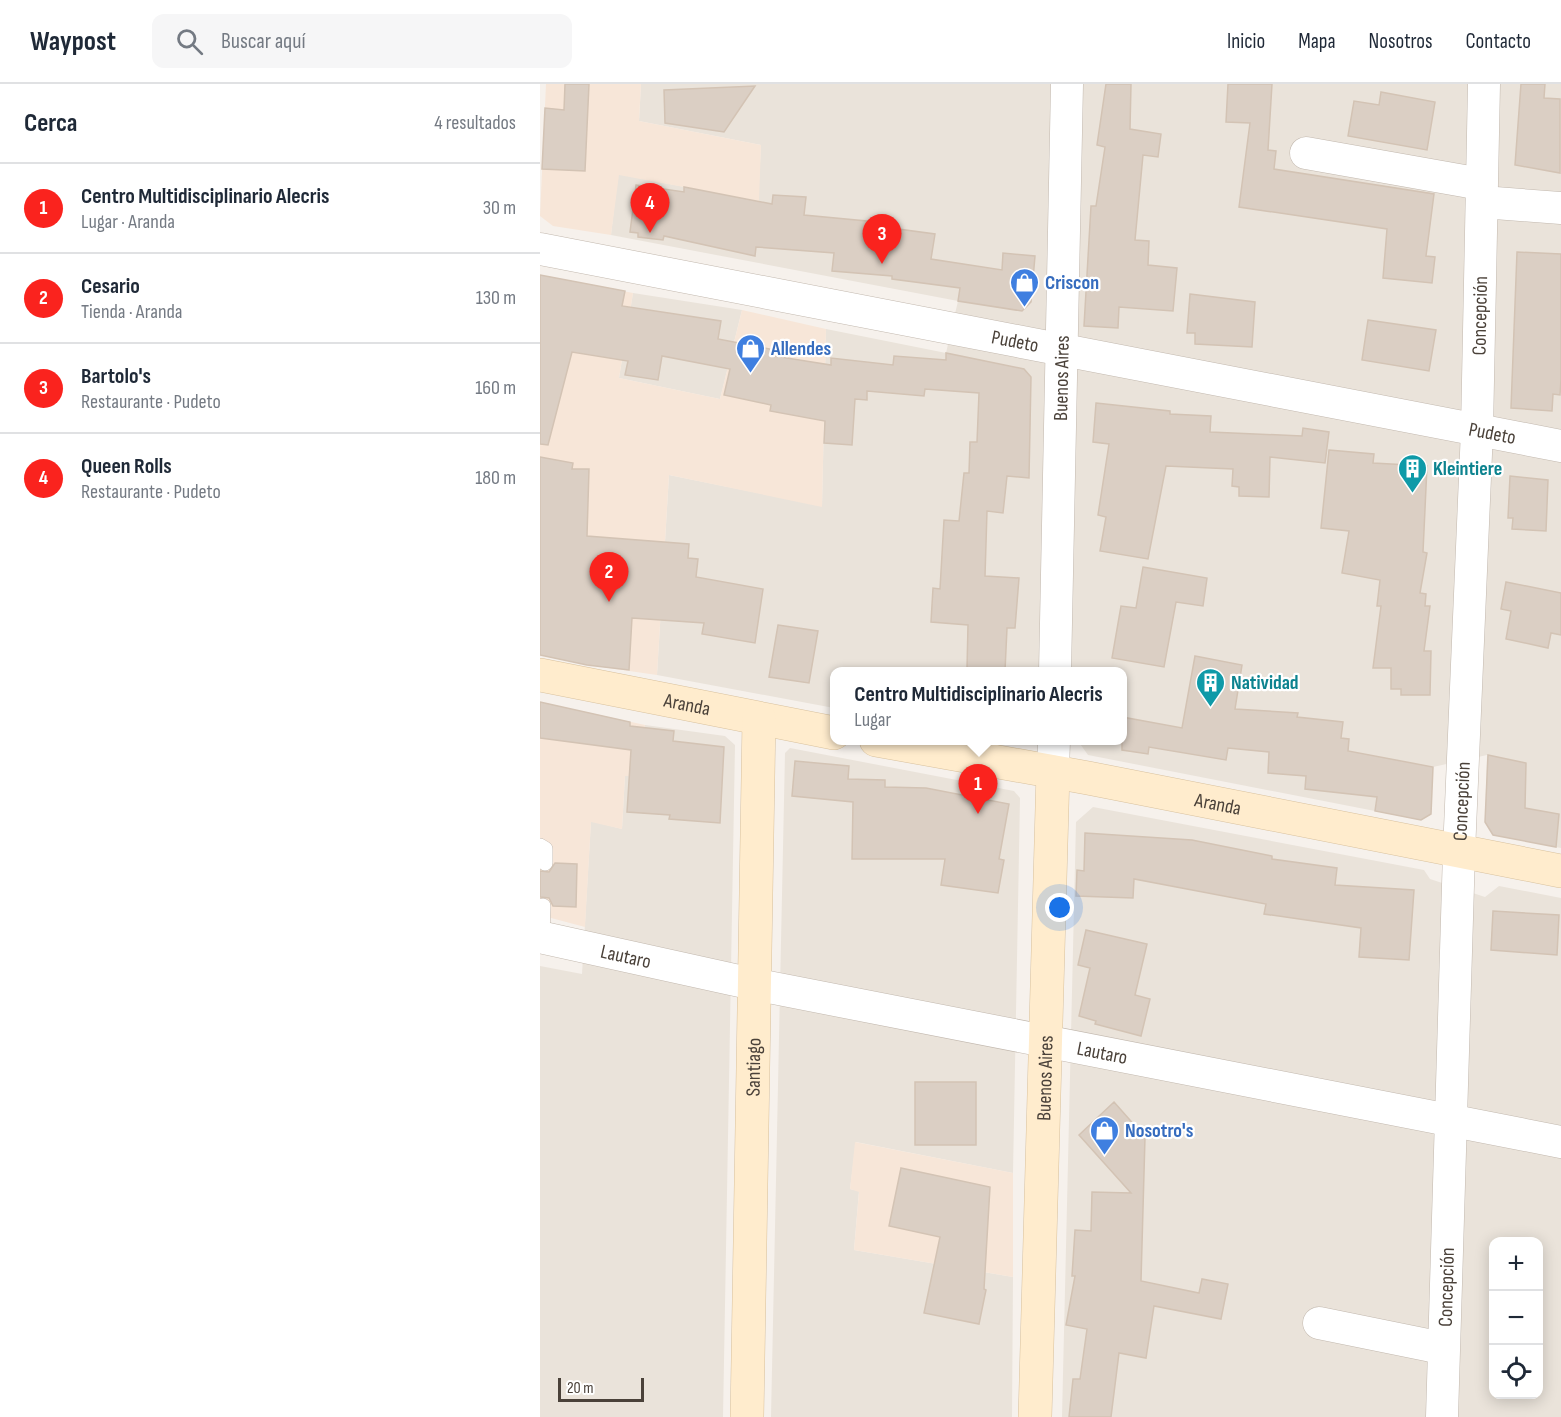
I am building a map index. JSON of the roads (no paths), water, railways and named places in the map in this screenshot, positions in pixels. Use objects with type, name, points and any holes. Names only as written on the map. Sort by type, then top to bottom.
[{"type":"street","name":"Buenos Aires","points":[[1055,667],[1064,351],[1068,84]]},
{"type":"street","name":"Concepción","points":[[1442,1417],[1442,1348],[1452,1122],[1459,852],[1477,430],[1484,84]]},
{"type":"street","points":[[1306,153],[1482,193],[1561,208]]},
{"type":"street","name":"Pudeto","points":[[540,249],[1561,446]]},
{"type":"street","name":"Aranda","points":[[540,675],[830,732]]},
{"type":"street","name":"Santiago","points":[[747,1417],[759,719]]},
{"type":"street","name":"Aranda","points":[[923,745],[1053,756],[1459,852],[1561,871]]},
{"type":"street","name":"Buenos Aires","points":[[1035,1417],[1053,756]]},
{"type":"street","name":"Lautaro","points":[[541,937],[753,984],[1561,1142]]},
{"type":"street","points":[[1319,1323],[1442,1348]]},
{"type":"lane","points":[[540,846],[545,849],[544,863]]},
{"type":"lane","points":[[541,937],[543,906]]},
{"type":"place","name":"Queen Rolls","points":[[650,233]]},
{"type":"place","name":"Bartolo's","points":[[882,264]]},
{"type":"place","name":"Criscon","points":[[1024,308]]},
{"type":"place","name":"Allendes","points":[[750,374]]},
{"type":"place","name":"Kleintiere","points":[[1412,494]]},
{"type":"place","name":"Cesario","points":[[609,602]]},
{"type":"place","name":"Natividad","points":[[1210,708]]},
{"type":"place","name":"Centro Multidisciplinario Alecris","points":[[978,814]]},
{"type":"place","name":"Nosotro's","points":[[1104,1156]]}]
